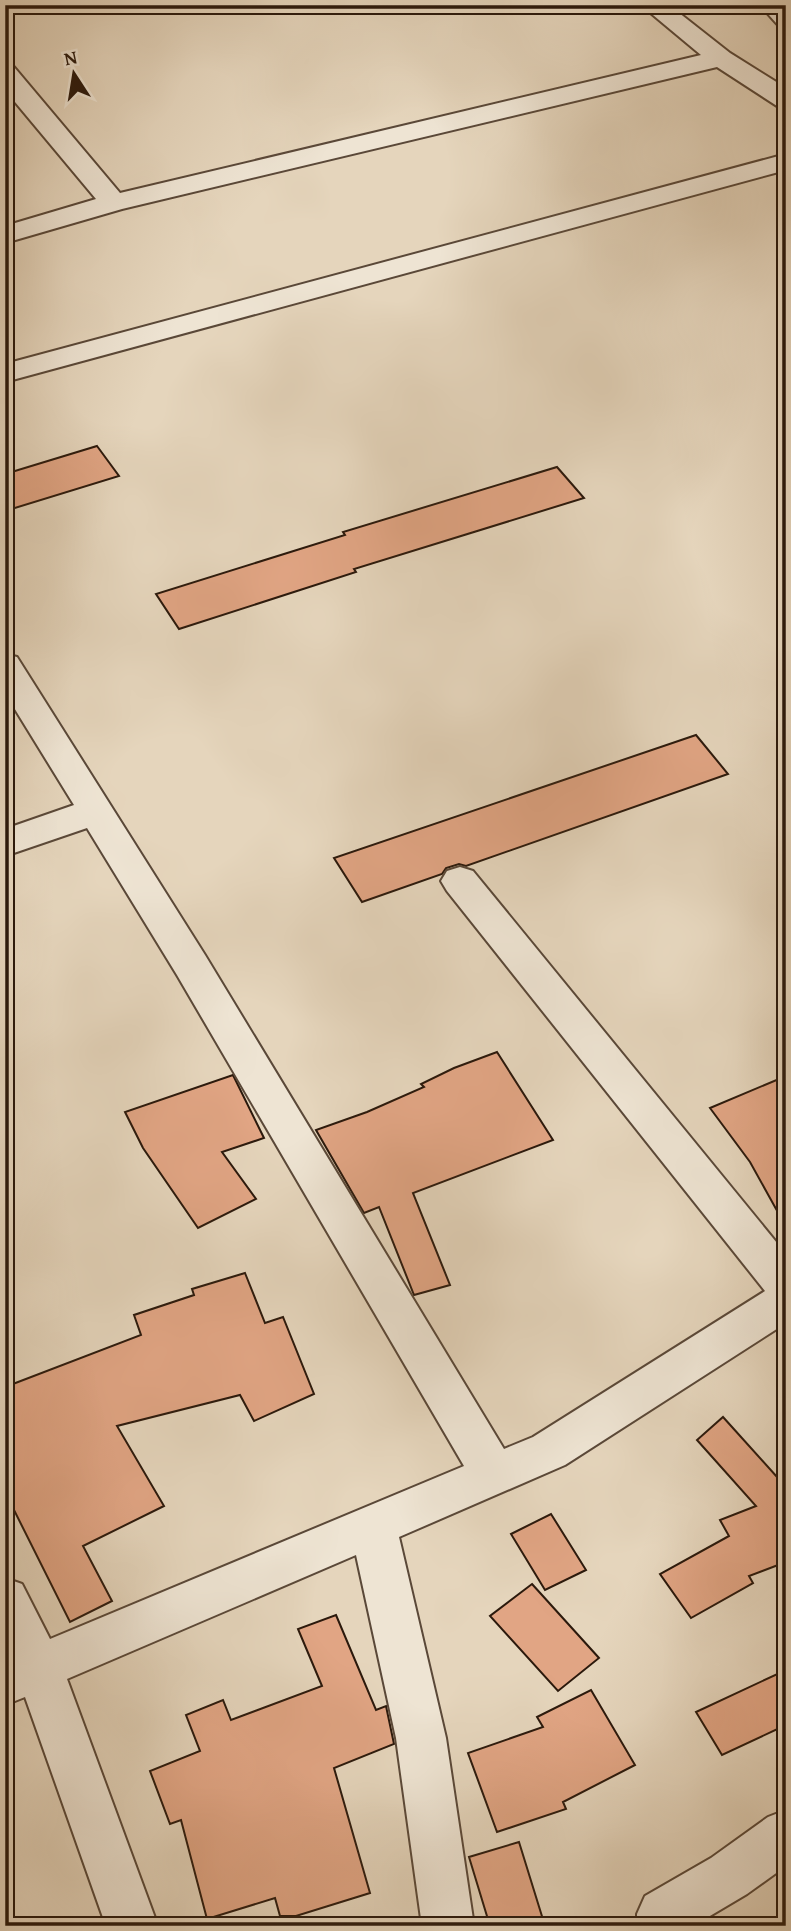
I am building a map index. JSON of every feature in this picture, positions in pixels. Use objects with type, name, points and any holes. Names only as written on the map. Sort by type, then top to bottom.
[{"type":"street","points":[[653,5],[721,58],[786,100]]},
{"type":"street","points":[[772,5],[786,19]]},
{"type":"street","points":[[5,234],[114,203],[721,58]]},
{"type":"street","points":[[5,74],[16,101],[114,203]]},
{"type":"street","points":[[5,373],[786,162]]},
{"type":"street","points":[[5,664],[97,811],[494,1474]]},
{"type":"street","points":[[5,843],[97,811]]},
{"type":"street","points":[[460,881],[786,1286]]},
{"type":"street","points":[[22,1674],[548,1451],[786,1300]]},
{"type":"street","points":[[373,1526],[421,1738],[448,1926]]},
{"type":"street","points":[[5,1600],[22,1674],[132,1926]]},
{"type":"street","points":[[663,1926],[663,1914],[729,1876],[786,1835]]},
{"type":"building","points":[[97,446],[119,476],[5,511],[5,474]]},
{"type":"building","points":[[557,467],[584,498],[354,569],[356,572],[179,629],[156,594],[345,535],[343,532]]},
{"type":"building","points":[[696,735],[728,774],[466,866],[459,864],[446,868],[442,874],[362,902],[334,858]]},
{"type":"building","points":[[497,1052],[553,1140],[413,1193],[450,1285],[414,1295],[379,1207],[364,1213],[316,1130],[367,1112],[424,1087],[421,1084],[454,1068]]},
{"type":"building","points":[[233,1075],[264,1138],[222,1152],[256,1199],[198,1228],[143,1148],[125,1112]]},
{"type":"building","points":[[786,1076],[786,1227],[750,1162],[710,1108]]},
{"type":"building","points":[[245,1273],[265,1323],[283,1317],[314,1394],[254,1421],[240,1395],[117,1426],[164,1506],[83,1546],[112,1601],[70,1622],[5,1492],[5,1387],[141,1335],[134,1315],[194,1295],[192,1289]]},
{"type":"building","points":[[723,1417],[786,1487],[786,1562],[749,1576],[753,1583],[691,1618],[660,1574],[729,1536],[720,1520],[756,1506],[697,1440]]},
{"type":"building","points":[[551,1514],[586,1570],[545,1590],[511,1534]]},
{"type":"building","points":[[532,1584],[599,1658],[558,1691],[490,1616]]},
{"type":"building","points":[[336,1615],[376,1710],[386,1706],[394,1744],[334,1768],[370,1893],[296,1916],[280,1916],[275,1898],[207,1919],[181,1820],[170,1824],[150,1771],[200,1751],[186,1715],[223,1700],[231,1720],[322,1686],[298,1629]]},
{"type":"building","points":[[786,1670],[786,1725],[722,1755],[696,1712]]},
{"type":"building","points":[[591,1690],[635,1765],[563,1802],[566,1809],[497,1832],[468,1753],[543,1727],[537,1717]]},
{"type":"building","points":[[519,1842],[545,1926],[490,1926],[469,1857]]}]
